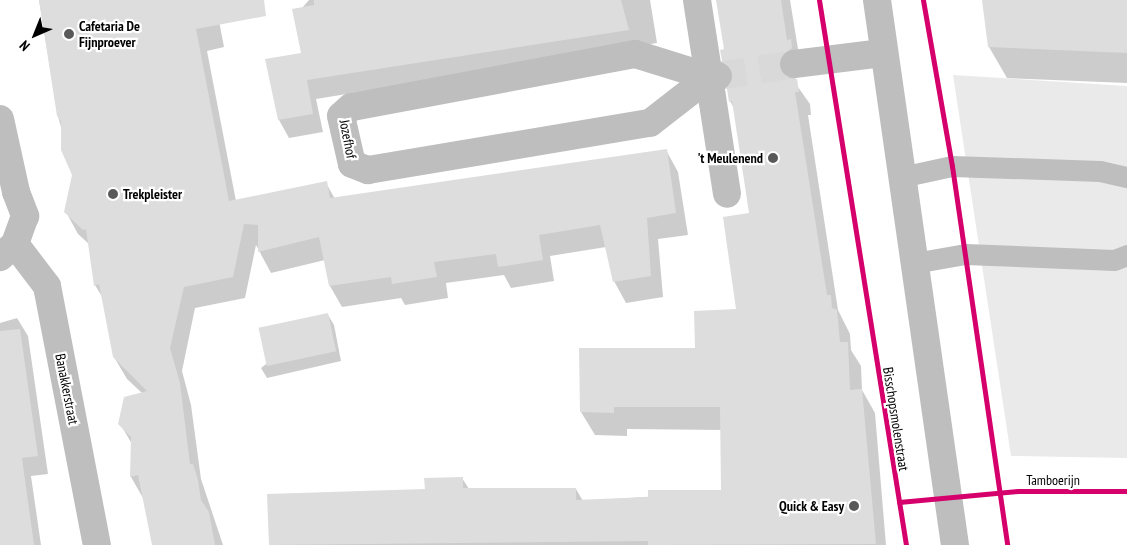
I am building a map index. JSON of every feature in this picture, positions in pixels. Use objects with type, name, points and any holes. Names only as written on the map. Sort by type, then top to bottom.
[{"type":"street","points":[[697,0],[714,76],[727,194]]},
{"type":"street","points":[[876,0],[882,53],[955,545]]},
{"type":"street","points":[[794,64],[882,53]]},
{"type":"street","name":"Jozefhof","points":[[635,54],[714,76],[650,123],[368,170],[352,164],[341,116],[351,107],[635,54]]},
{"type":"street","points":[[0,120],[16,192],[25,216],[7,250]]},
{"type":"street","name":"Banakkerstraat","points":[[7,250],[47,286],[97,545]]},
{"type":"lane","points":[[901,177],[952,166],[1100,171],[1127,177]]},
{"type":"lane","points":[[914,263],[964,254],[1114,260],[1127,255]]},
{"type":"shaded area","points":[[953,75],[1127,86],[1127,458],[1011,456]]},
{"type":"building","points":[[39,0],[264,0],[266,16],[196,29],[229,201],[327,181],[330,198],[667,149],[676,213],[647,218],[651,276],[613,282],[600,225],[539,235],[543,260],[498,267],[496,254],[434,262],[437,277],[392,284],[391,277],[329,286],[319,237],[258,252],[258,225],[244,224],[233,277],[184,287],[170,348],[180,383],[190,464],[193,464],[198,480],[201,500],[209,512],[215,545],[152,545],[138,475],[130,477],[131,437],[118,424],[124,397],[147,391],[113,357],[99,284],[94,286],[86,229],[83,230],[64,212],[72,175],[61,150],[61,121],[57,116]]},
{"type":"building","points":[[314,0],[621,0],[629,30],[307,80],[313,114],[278,120],[265,59],[301,53],[292,9],[314,5]]},
{"type":"building","points":[[716,0],[781,0],[787,40],[791,39],[792,48],[780,58],[779,66],[788,78],[797,79],[799,92],[795,92],[827,295],[831,295],[832,308],[837,310],[840,342],[848,342],[850,390],[862,389],[876,544],[648,545],[648,541],[269,545],[267,494],[425,489],[424,478],[463,477],[463,488],[576,488],[576,500],[648,497],[648,490],[721,490],[720,407],[614,407],[614,413],[580,412],[579,348],[695,348],[694,311],[736,309],[723,217],[749,213],[732,101],[729,102],[727,89],[733,74],[730,66],[722,61],[720,50],[724,49]]},
{"type":"building","points":[[982,0],[1127,0],[1127,53],[988,47]]},
{"type":"building","points":[[328,313],[336,351],[267,366],[259,328]]},
{"type":"building","points":[[20,329],[38,456],[22,458],[34,545],[0,545],[0,331]]},
{"type":"tunnel","points":[[718,76],[794,64]]},
{"type":"cycle path","name":"Bisschopsmolenstraat","points":[[819,0],[906,545]]},
{"type":"cycle path","points":[[923,0],[952,166],[1007,545]]},
{"type":"cycle path","name":"Tamboerijn","points":[[899,502],[1018,491],[1127,491]]},
{"type":"place","name":"Cafetaria De Fijnproever","points":[[69,34]]},
{"type":"place","name":"'t Meulenend","points":[[773,158]]},
{"type":"place","name":"Trekpleister","points":[[113,194]]},
{"type":"place","name":"Quick & Easy","points":[[854,506]]}]
